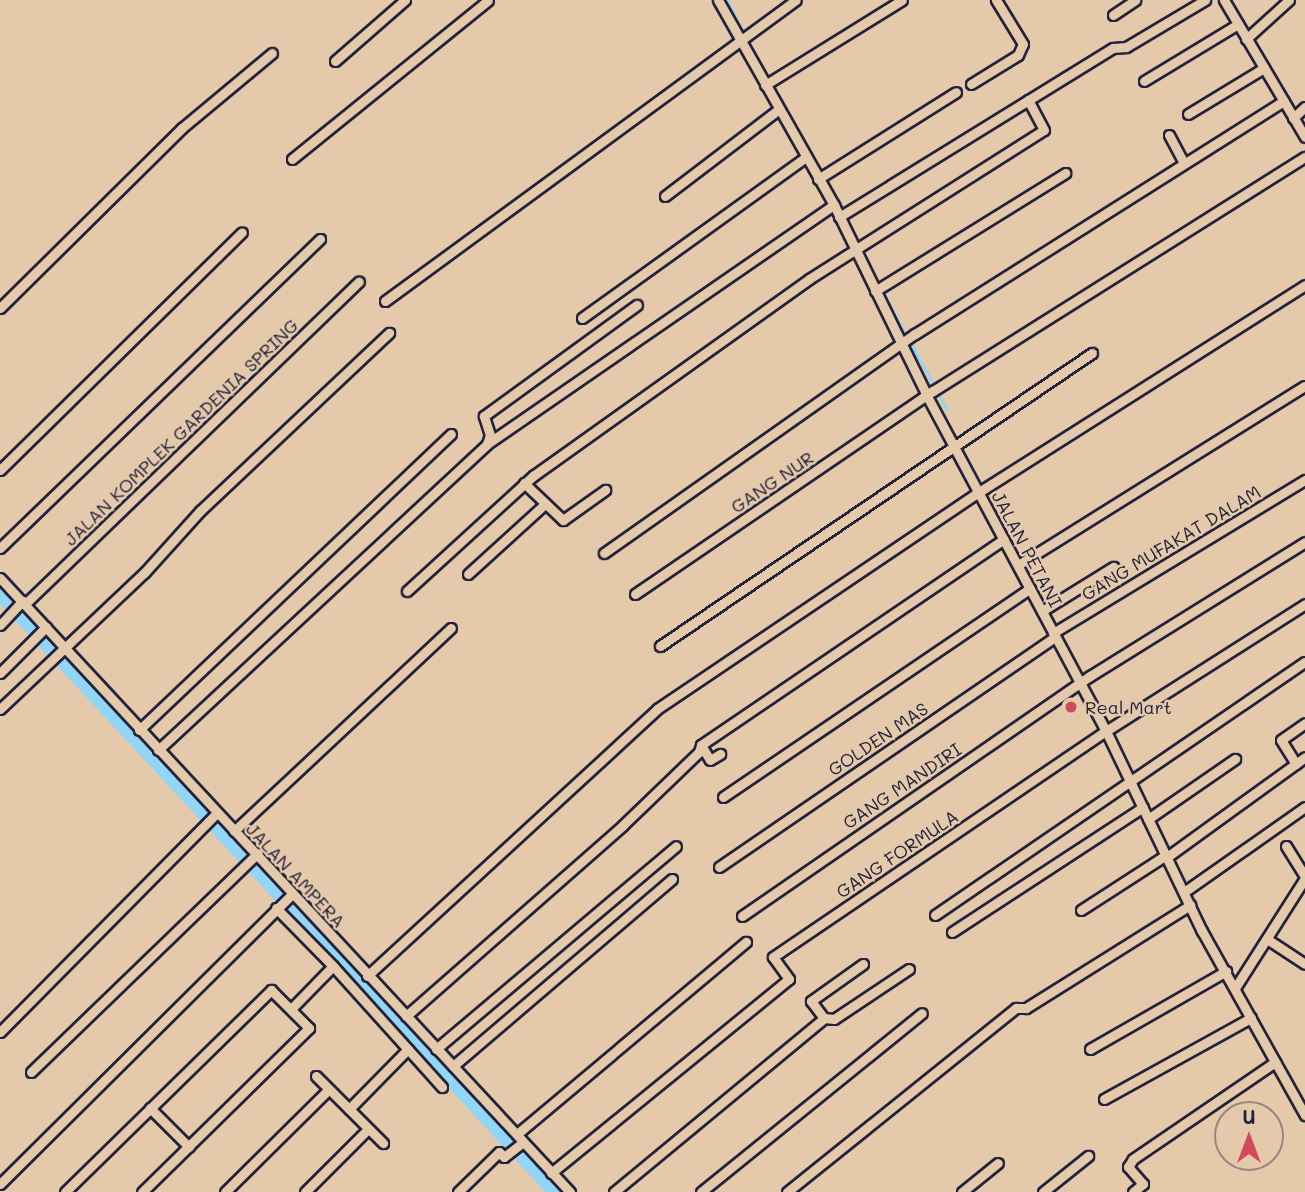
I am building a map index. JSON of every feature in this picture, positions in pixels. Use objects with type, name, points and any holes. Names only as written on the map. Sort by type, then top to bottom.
[{"type":"street","points":[[335,61],[405,0]]},
{"type":"street","points":[[292,159],[488,0]]},
{"type":"street","name":"JALAN PETANI","points":[[718,0],[770,83],[778,110],[842,216],[852,250],[879,288],[908,339],[954,445],[1082,684],[1190,905],[1226,971],[1239,984],[1251,1018],[1305,1115]]},
{"type":"street","points":[[385,301],[742,36],[796,0]]},
{"type":"street","points":[[770,83],[902,0]]},
{"type":"street","points":[[971,84],[1018,55],[1023,44],[996,0]]},
{"type":"street","points":[[1113,15],[1135,0]]},
{"type":"street","points":[[842,216],[1113,48],[1126,47],[1205,0]]},
{"type":"street","points":[[1224,0],[1305,137]]},
{"type":"street","points":[[1246,39],[1289,0]]},
{"type":"street","points":[[1144,82],[1238,24]]},
{"type":"street","points":[[0,308],[182,128],[272,53]]},
{"type":"street","points":[[1188,114],[1264,68]]},
{"type":"street","points":[[818,179],[956,92]]},
{"type":"street","points":[[407,591],[524,483],[656,387],[852,250],[1044,130],[1028,100]]},
{"type":"street","points":[[604,553],[908,339],[1283,101]]},
{"type":"street","points":[[1293,118],[1305,107]]},
{"type":"street","points":[[665,196],[778,110]]},
{"type":"street","points":[[1169,135],[1184,163]]},
{"type":"street","points":[[582,318],[806,157]]},
{"type":"street","name":"GANG NUR","points":[[635,594],[930,394],[1305,157]]},
{"type":"street","points":[[879,288],[1065,173]]},
{"type":"street","points":[[158,750],[487,444],[834,205]]},
{"type":"street","points":[[0,471],[242,232]]},
{"type":"street","points":[[0,548],[320,239]]},
{"type":"street","name":"JALAN KOMPLEK GARDENIA SPRING","points":[[0,625],[359,282]]},
{"type":"street","points":[[367,976],[657,709],[979,492],[1305,285]]},
{"type":"street","points":[[487,444],[490,435],[484,416],[638,305]]},
{"type":"street","points":[[0,709],[145,572],[200,511],[389,333]]},
{"type":"street","points":[[660,646],[1092,354]]},
{"type":"street","points":[[1018,565],[1305,386]]},
{"type":"street","points":[[139,730],[451,434]]},
{"type":"street","name":"GANG MUFAKAT DALAM","points":[[1054,635],[1305,480]]},
{"type":"street","points":[[524,483],[563,520],[606,490]]},
{"type":"street","points":[[468,574],[545,504]]},
{"type":"street","points":[[405,1016],[622,826],[699,752],[701,745],[717,730],[1004,539]]},
{"type":"street","name":"GANG MANDIRI","points":[[742,916],[1082,684],[1305,541]]},
{"type":"street","points":[[1042,611],[1113,567]]},
{"type":"street","name":"JALAN AMPERA","points":[[0,578],[63,650],[158,750],[214,816],[234,831],[256,855],[284,901],[367,976],[570,1192]]},
{"type":"street","points":[[723,797],[1030,588]]},
{"type":"street","name":"GANG FORMULA","points":[[551,1173],[789,979],[773,957],[1106,731],[1305,604]]},
{"type":"street","points":[[234,831],[451,628]]},
{"type":"street","points":[[0,673],[44,629]]},
{"type":"street","name":"GOLDEN MAS","points":[[719,867],[1054,635]]},
{"type":"street","points":[[935,915],[1305,662]]},
{"type":"street","points":[[1296,764],[1281,740],[1305,723]]},
{"type":"street","points":[[701,745],[710,760],[720,754]]},
{"type":"street","points":[[1081,910],[1167,856],[1305,757]]},
{"type":"street","points":[[1148,819],[1236,759]]},
{"type":"street","points":[[952,932],[1143,807]]},
{"type":"street","points":[[1184,892],[1305,807]]},
{"type":"street","points":[[0,1032],[214,816]]},
{"type":"street","points":[[436,1049],[676,846]]},
{"type":"street","points":[[1239,984],[1305,877],[1286,846]]},
{"type":"street","points":[[31,1072],[241,865],[256,855]]},
{"type":"street","points":[[453,1066],[672,879]]},
{"type":"street","points":[[0,1184],[284,901],[333,966],[442,1087]]},
{"type":"street","points":[[787,1192],[1016,1008],[1026,1008],[1190,905]]},
{"type":"street","points":[[1267,939],[1305,964]]},
{"type":"street","points":[[458,1192],[499,1152],[504,1157],[511,1152],[520,1140],[746,942]]},
{"type":"street","points":[[824,1018],[811,1001],[863,964]]},
{"type":"street","points":[[291,1009],[333,966]]},
{"type":"street","points":[[614,1192],[824,1018],[834,1019],[909,969]]},
{"type":"street","points":[[1090,1049],[1226,971]]},
{"type":"street","points":[[65,1192],[271,990],[309,1028],[142,1192]]},
{"type":"street","points":[[701,1192],[922,1013]]},
{"type":"street","points":[[1104,1099],[1251,1018]]},
{"type":"street","points":[[349,1110],[408,1049]]},
{"type":"street","points":[[1133,1192],[1143,1184],[1128,1167],[1133,1159],[1275,1062]]},
{"type":"street","points":[[316,1076],[383,1143]]},
{"type":"street","points":[[225,1192],[329,1089]]},
{"type":"street","points":[[150,1108],[189,1147]]},
{"type":"street","points":[[305,1192],[369,1129]]},
{"type":"street","points":[[1043,1192],[1088,1156]]},
{"type":"street","points":[[962,1192],[998,1163]]},
{"type":"waterway","points":[[727,0],[744,33]]},
{"type":"waterway","points":[[747,39],[761,68]]},
{"type":"waterway","points":[[868,264],[906,335]]},
{"type":"waterway","points":[[910,341],[947,409]]},
{"type":"waterway","points":[[0,594],[555,1192]]},
{"type":"place","name":"Real Mart","points":[[1071,707]]}]
